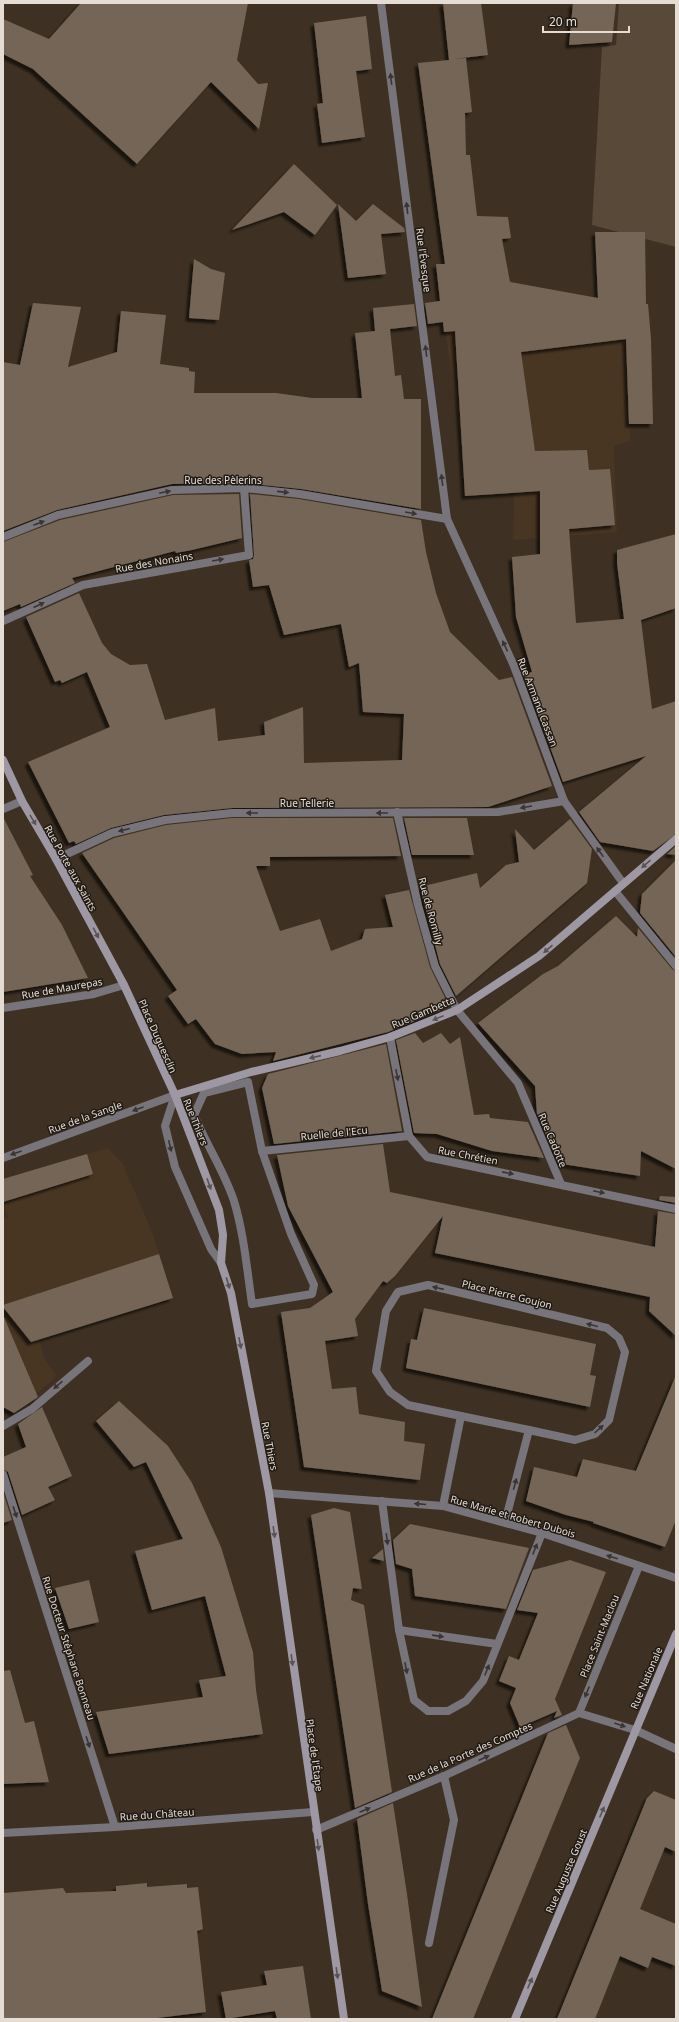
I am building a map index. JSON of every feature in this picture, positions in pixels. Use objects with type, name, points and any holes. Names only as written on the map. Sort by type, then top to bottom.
[{"type":"main road","name":"Rue Porte aux Saints","points":[[3,760],[22,801],[56,859],[124,985]]},
{"type":"main road","name":"Rue Gambetta","points":[[175,1095],[251,1072],[340,1051],[390,1037],[457,1010],[539,956],[676,839]]},
{"type":"main road","name":"Place Duguesclin","points":[[124,985],[175,1095]]},
{"type":"main road","name":"Rue Thiers","points":[[175,1095],[219,1210],[223,1235],[221,1263],[230,1293],[269,1493]]},
{"type":"main road","name":"Place de l'Étape","points":[[269,1493],[313,1812],[344,2019]]},
{"type":"main road","name":"Rue Nationale","points":[[635,1730],[676,1634]]},
{"type":"main road","name":"Rue Auguste Goust","points":[[515,2019],[635,1730]]},
{"type":"street","name":"Rue l'Évesque","points":[[381,3],[447,519]]},
{"type":"street","name":"Rue des Pèlerins","points":[[3,537],[58,515],[172,490],[244,488],[300,494],[447,519]]},
{"type":"street","name":"Rue des Nonains","points":[[3,621],[83,585],[249,555],[244,488]]},
{"type":"street","name":"Rue Armand Cassan","points":[[447,519],[514,666],[564,800],[623,883]]},
{"type":"street","name":"Rue Tellerie","points":[[56,859],[112,833],[165,820],[232,813],[498,812],[564,800]]},
{"type":"street","points":[[3,809],[22,801]]},
{"type":"street","name":"Rue de Romilly","points":[[397,812],[418,905],[435,966],[457,1010]]},
{"type":"street","points":[[615,891],[676,966]]},
{"type":"street","name":"Rue de Maurepas","points":[[3,1008],[94,994],[124,985]]},
{"type":"street","name":"Rue Cadotte","points":[[457,1010],[518,1083],[561,1184],[676,1209]]},
{"type":"street","name":"Rue Chrétien","points":[[390,1037],[409,1136],[427,1157],[561,1184]]},
{"type":"street","points":[[248,1082],[262,1151],[291,1234],[314,1285],[312,1294],[252,1304],[242,1239],[234,1201],[220,1169],[204,1141],[194,1115],[204,1093],[248,1082]]},
{"type":"street","name":"Rue de la Sangle","points":[[3,1158],[175,1095]]},
{"type":"street","name":"Rue Thiers","points":[[175,1095],[165,1126],[175,1167],[211,1249],[221,1263]]},
{"type":"street","name":"Ruelle de l'Ecu","points":[[262,1151],[409,1136]]},
{"type":"street","name":"Place Pierre Goujon","points":[[428,1285],[607,1328],[619,1338],[625,1352],[609,1420],[595,1434],[575,1440],[461,1416],[408,1405],[390,1392],[376,1371],[386,1311],[398,1292],[428,1285]]},
{"type":"street","points":[[3,1426],[32,1409],[88,1361]]},
{"type":"street","points":[[443,1506],[461,1416]]},
{"type":"street","points":[[505,1522],[529,1430]]},
{"type":"street","name":"Rue Docteur Stéphane Bonneau","points":[[3,1474],[115,1827]]},
{"type":"street","name":"Rue Marie et Robert Dubois","points":[[269,1493],[443,1506],[542,1533],[676,1578]]},
{"type":"street","points":[[382,1501],[399,1630],[414,1700],[428,1711],[448,1711],[466,1701],[483,1681],[542,1533]]},
{"type":"street","name":"Place Saint-Maclou","points":[[579,1714],[639,1566]]},
{"type":"street","points":[[399,1630],[498,1644]]},
{"type":"street","points":[[579,1714],[635,1730],[676,1749]]},
{"type":"street","name":"Rue de la Porte des Comptes","points":[[316,1830],[444,1776],[579,1714]]},
{"type":"street","points":[[429,1943],[454,1820],[444,1776]]},
{"type":"street","name":"Rue du Château","points":[[3,1833],[115,1827],[313,1812]]},
{"type":"shaded area","points":[[619,3],[676,3],[676,247],[592,225],[602,47],[616,45]]},
{"type":"shaded area","points":[[465,261],[497,276],[521,284],[593,297],[648,304],[651,341],[653,424],[630,424],[630,441],[614,446],[617,532],[513,540],[514,494],[465,496],[462,447],[436,264]]},
{"type":"shaded area","points":[[108,1148],[123,1164],[152,1232],[173,1298],[39,1339],[44,1359],[57,1376],[19,1409],[12,1410],[5,1408],[3,1407],[3,1219],[8,1217],[3,1201],[3,1179]]},
{"type":"building","points":[[81,3],[248,3],[237,60],[258,84],[268,83],[259,129],[211,82],[137,164],[33,69],[3,54],[3,19],[49,39]]},
{"type":"building","points":[[443,3],[481,3],[488,55],[453,59],[466,58],[472,112],[465,113],[466,155],[470,155],[477,216],[508,217],[511,238],[502,239],[510,282],[598,298],[595,232],[645,232],[646,304],[648,304],[651,339],[653,424],[629,424],[626,339],[521,352],[535,451],[587,450],[589,470],[610,469],[615,525],[569,529],[576,623],[624,619],[617,563],[617,550],[676,534],[676,608],[641,620],[652,709],[676,701],[676,834],[653,851],[600,842],[579,812],[646,756],[563,782],[523,674],[532,672],[516,617],[512,557],[540,554],[540,491],[465,496],[455,331],[444,332],[443,322],[428,324],[425,303],[440,301],[436,264],[445,264],[418,63],[449,60]]},
{"type":"building","points":[[573,3],[616,3],[612,42],[569,45]]},
{"type":"building","points":[[366,16],[372,69],[356,71],[365,137],[322,143],[317,104],[323,103],[314,23]]},
{"type":"building","points":[[294,164],[337,205],[315,235],[284,212],[232,230]]},
{"type":"building","points":[[338,204],[356,221],[373,204],[404,228],[405,232],[381,234],[386,274],[348,278]]},
{"type":"building","points":[[194,259],[211,269],[225,273],[219,320],[189,318]]},
{"type":"building","points":[[33,303],[81,307],[68,367],[117,352],[121,311],[166,315],[160,364],[189,368],[189,371],[195,372],[194,393],[276,393],[312,398],[362,398],[355,333],[375,331],[373,308],[414,304],[417,326],[390,329],[395,376],[401,375],[404,399],[421,399],[421,509],[301,489],[244,483],[172,484],[57,510],[3,531],[3,362],[20,365]]},
{"type":"building","points":[[239,494],[242,538],[192,550],[176,553],[175,551],[72,578],[75,583],[21,607],[20,604],[3,611],[3,542],[60,520],[173,495]]},
{"type":"building","points":[[250,494],[299,499],[421,520],[426,552],[436,593],[450,632],[499,680],[512,677],[552,786],[488,807],[232,808],[164,815],[111,828],[76,844],[74,841],[69,843],[28,762],[110,727],[87,672],[62,683],[60,680],[55,682],[26,617],[79,593],[102,643],[111,654],[130,665],[147,664],[165,720],[215,708],[218,741],[265,735],[264,722],[303,707],[304,763],[402,760],[404,714],[363,712],[359,663],[349,667],[341,624],[284,635],[269,585],[253,587],[249,560],[253,559],[254,555]]},
{"type":"building","points":[[3,817],[33,875],[30,876],[62,925],[88,978],[3,992]]},
{"type":"building","points":[[232,818],[393,818],[401,856],[270,857],[270,866],[256,866],[280,931],[320,919],[331,951],[362,939],[365,929],[393,927],[385,895],[409,890],[430,967],[448,1004],[439,1011],[388,1032],[273,1061],[276,1052],[242,1054],[215,1044],[196,1019],[188,1024],[168,996],[177,990],[82,853],[114,838],[166,825]]},
{"type":"building","points":[[404,818],[467,818],[474,855],[412,855]]},
{"type":"building","points":[[570,819],[592,849],[587,883],[456,996],[440,964],[420,887],[477,873],[480,888],[506,865],[519,862],[515,829],[534,850]]},
{"type":"building","points":[[676,846],[676,855],[667,854]]},
{"type":"building","points":[[676,860],[676,957],[640,913],[642,894]]},
{"type":"building","points":[[616,916],[637,937],[638,928],[672,969],[676,971],[676,1169],[641,1151],[640,1176],[562,1164],[557,1160],[537,1114],[535,1086],[478,1023],[543,974],[558,966]]},
{"type":"building","points":[[415,1033],[423,1043],[441,1033],[450,1044],[460,1037],[474,1115],[489,1114],[490,1118],[528,1122],[544,1158],[492,1151],[437,1134],[414,1133],[396,1040]]},
{"type":"building","points":[[386,1044],[402,1131],[274,1144],[262,1088],[268,1074]]},
{"type":"building","points":[[383,1144],[390,1192],[655,1247],[658,1211],[676,1214],[676,1336],[649,1311],[650,1297],[435,1253],[443,1216],[395,1276],[387,1283],[383,1281],[355,1319],[358,1336],[325,1341],[332,1389],[356,1387],[359,1414],[405,1422],[404,1441],[425,1444],[420,1480],[304,1467],[281,1312],[310,1308],[333,1292],[288,1206],[277,1155]]},
{"type":"building","points":[[87,1154],[93,1174],[3,1202],[3,1179]]},
{"type":"building","points":[[660,1196],[676,1197],[676,1203],[659,1200]]},
{"type":"building","points":[[159,1254],[173,1298],[31,1342],[3,1307],[3,1305]]},
{"type":"building","points":[[424,1308],[596,1344],[590,1375],[596,1376],[590,1407],[406,1368],[411,1339],[417,1340]]},
{"type":"building","points":[[3,1315],[38,1397],[14,1413],[3,1407]]},
{"type":"building","points":[[676,1375],[676,1520],[665,1547],[593,1523],[594,1522],[566,1515],[526,1501],[534,1467],[577,1477],[583,1459],[636,1471]]},
{"type":"building","points":[[119,1401],[168,1446],[192,1483],[221,1547],[253,1652],[256,1690],[263,1734],[109,1754],[96,1712],[203,1697],[199,1680],[226,1676],[205,1596],[152,1610],[135,1551],[183,1539],[146,1462],[134,1467],[96,1421]]},
{"type":"building","points":[[42,1407],[72,1476],[48,1487],[55,1500],[22,1515],[8,1472],[3,1469],[3,1457],[26,1447],[18,1424]]},
{"type":"building","points":[[3,1492],[12,1520],[3,1523]]},
{"type":"building","points":[[334,1508],[350,1512],[362,1589],[353,1588],[351,1600],[364,1605],[392,1792],[355,1808],[311,1515]]},
{"type":"building","points":[[410,1524],[529,1548],[506,1609],[415,1596],[412,1569],[396,1564],[393,1540]]},
{"type":"building","points":[[383,1549],[384,1561],[372,1558]]},
{"type":"building","points":[[570,1560],[606,1572],[555,1699],[562,1715],[554,1718],[557,1711],[520,1727],[510,1703],[516,1688],[499,1681],[509,1656],[519,1660],[538,1613],[517,1610],[533,1570]]},
{"type":"building","points":[[89,1580],[99,1622],[69,1629],[55,1588]]},
{"type":"building","points":[[10,1670],[25,1723],[34,1721],[49,1782],[3,1784],[3,1671]]},
{"type":"building","points":[[566,1725],[580,1758],[473,2019],[432,2019],[548,1733]]},
{"type":"building","points":[[654,1791],[676,1800],[676,1852],[665,1847],[640,1909],[676,1924],[676,1966],[652,1957],[648,1968],[620,1956],[595,2019],[557,2019],[647,1798]]},
{"type":"building","points":[[393,1803],[422,2007],[382,1991],[368,1904],[357,1819]]},
{"type":"building","points":[[147,1883],[147,1887],[187,1884],[187,1888],[198,1887],[203,1929],[197,1931],[206,2012],[149,2019],[3,2019],[3,1893],[63,1888],[66,1893],[116,1891],[116,1886]]},
{"type":"building","points":[[303,1966],[311,2019],[277,2019],[275,2011],[226,2019],[221,1992],[267,1985],[264,1971]]}]
